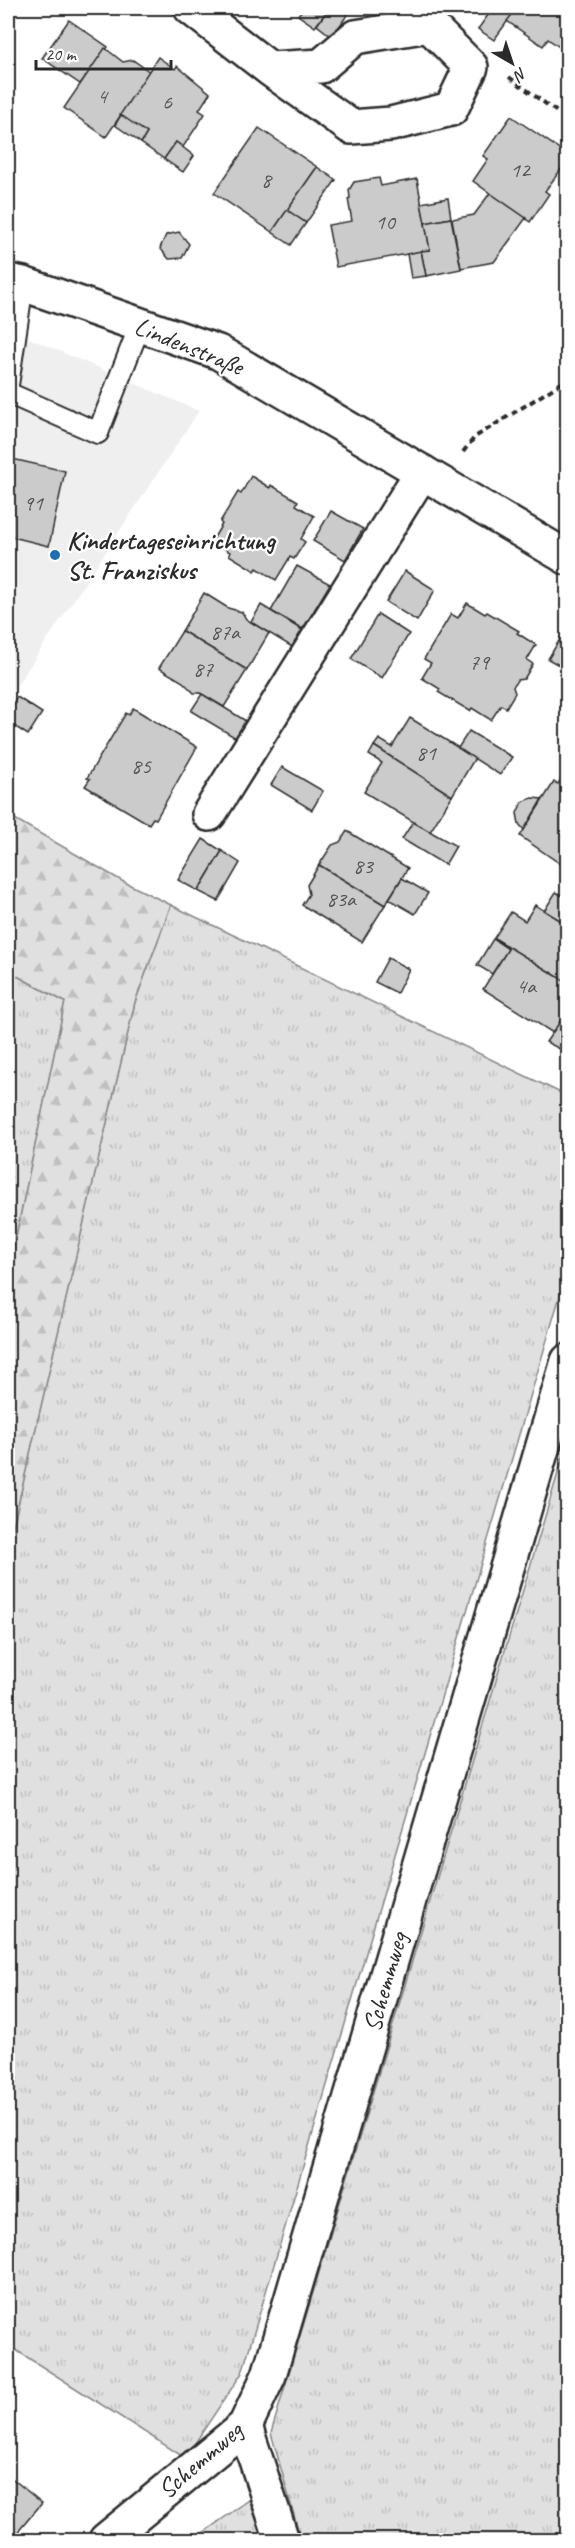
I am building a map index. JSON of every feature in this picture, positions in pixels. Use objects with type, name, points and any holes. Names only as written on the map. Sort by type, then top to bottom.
[{"type":"street","points":[[191,8],[270,69],[351,127],[391,124],[451,109],[471,67],[429,25],[355,37],[321,66],[270,69]]},
{"type":"street","name":"Lindenstraße","points":[[15,283],[218,352],[567,558]]},
{"type":"street","points":[[209,814],[431,477]]},
{"type":"street","name":"Schemmweg","points":[[106,2541],[245,2426],[269,2375],[567,1361]]},
{"type":"street","points":[[245,2426],[282,2541]]},
{"type":"lane","points":[[8,385],[15,283]]},
{"type":"lane","points":[[8,393],[98,433],[140,325]]},
{"type":"path","points":[[471,67],[499,70],[567,120]]},
{"type":"path","points":[[431,477],[475,437],[567,379]]},
{"type":"shaded area","name":"Kindertageseinrichtung St. Franziskus","points":[[8,329],[199,411],[8,699]]},
{"type":"green space","points":[[8,815],[122,881],[171,905],[135,1002],[8,1548],[8,1275],[65,1002],[8,971]]},
{"type":"green space","points":[[171,905],[567,1096],[567,1272],[242,2373],[185,2458],[8,2345],[8,1548],[135,1002]]},
{"type":"green space","points":[[8,971],[65,1002],[8,1275]]},
{"type":"green space","points":[[567,1443],[567,2540],[301,2540],[271,2433]]},
{"type":"green space","points":[[249,2500],[264,2540],[193,2540]]},
{"type":"building","points":[[303,8],[329,8],[315,27],[298,15]]},
{"type":"building","points":[[329,8],[352,8],[332,37],[317,25]]},
{"type":"building","points":[[493,8],[517,8],[494,40],[478,29]]},
{"type":"building","points":[[517,8],[568,8],[568,53],[548,39],[543,46],[507,21]]},
{"type":"building","points":[[69,20],[108,47],[80,84],[42,58]]},
{"type":"building","points":[[105,48],[123,62],[133,60],[150,72],[106,137],[64,108]]},
{"type":"building","points":[[158,57],[175,69],[177,66],[210,93],[199,110],[205,114],[183,147],[176,142],[164,159],[141,143],[147,133],[120,115]]},
{"type":"building","points":[[121,115],[147,133],[141,143],[115,125]]},
{"type":"building","points":[[511,116],[568,155],[568,160],[545,191],[549,194],[530,222],[473,181],[488,159],[483,156]]},
{"type":"building","points":[[259,128],[317,167],[272,232],[214,193]]},
{"type":"building","points":[[176,142],[194,156],[183,172],[164,159]]},
{"type":"building","points":[[317,167],[336,180],[306,223],[287,210]]},
{"type":"building","points":[[379,178],[381,186],[417,179],[430,250],[336,267],[328,225],[352,221],[348,199],[350,198],[349,190],[354,182]]},
{"type":"building","points":[[490,193],[526,218],[494,262],[461,268],[452,219],[474,215]]},
{"type":"building","points":[[448,198],[451,218],[425,223],[421,203]]},
{"type":"building","points":[[287,210],[306,223],[291,245],[272,232]]},
{"type":"building","points":[[451,218],[461,269],[426,276],[421,251],[430,250],[425,223]]},
{"type":"building","points":[[179,232],[189,244],[182,258],[169,259],[160,248],[166,235]]},
{"type":"building","points":[[421,251],[426,276],[411,278],[407,254]]},
{"type":"building","points":[[8,458],[65,471],[49,546],[8,536]]},
{"type":"building","points":[[251,476],[298,501],[296,505],[314,516],[301,539],[305,542],[294,559],[290,557],[276,580],[257,568],[255,571],[212,541],[222,524],[220,522],[238,492],[241,494]]},
{"type":"building","points":[[331,511],[363,529],[345,560],[313,541]]},
{"type":"building","points":[[297,566],[330,584],[303,629],[271,611]]},
{"type":"building","points":[[405,571],[435,590],[417,621],[386,602]]},
{"type":"building","points":[[204,593],[228,608],[242,612],[246,619],[269,633],[247,670],[182,631]]},
{"type":"building","points":[[467,603],[519,631],[517,633],[536,645],[527,660],[533,664],[524,679],[517,680],[513,687],[515,693],[506,708],[501,705],[491,720],[472,708],[470,711],[438,692],[440,689],[422,678],[431,663],[424,659],[451,614],[458,618]]},
{"type":"building","points":[[261,605],[307,633],[297,650],[251,622]]},
{"type":"building","points":[[378,614],[409,634],[382,678],[351,659]]},
{"type":"building","points":[[182,631],[247,670],[224,707],[200,693],[194,693],[183,682],[159,668]]},
{"type":"building","points":[[565,631],[568,632],[568,666],[566,669],[548,659]]},
{"type":"building","points":[[202,694],[246,721],[236,738],[191,711]]},
{"type":"building","points":[[17,697],[42,713],[28,735],[8,722],[8,711]]},
{"type":"building","points":[[133,708],[197,747],[156,819],[153,818],[149,824],[85,786],[90,779],[87,778],[126,713],[129,715]]},
{"type":"building","points":[[410,718],[475,758],[452,796],[374,746],[379,739],[392,747]]},
{"type":"building","points":[[469,731],[512,757],[500,775],[458,748]]},
{"type":"building","points":[[374,746],[452,796],[430,832],[364,792],[382,763],[369,755]]},
{"type":"building","points":[[282,767],[323,791],[312,810],[271,785]]},
{"type":"building","points":[[568,769],[568,869],[520,836],[554,782],[558,784]]},
{"type":"building","points":[[532,798],[542,799],[524,830],[519,824],[517,813],[522,802]]},
{"type":"building","points":[[413,822],[456,846],[445,865],[402,839]]},
{"type":"building","points":[[347,831],[408,868],[385,905],[319,865],[332,845],[340,842]]},
{"type":"building","points":[[203,839],[222,851],[198,891],[178,880]]},
{"type":"building","points":[[222,851],[240,863],[218,901],[198,891]]},
{"type":"building","points":[[319,865],[385,905],[362,942],[302,905],[309,894],[307,885]]},
{"type":"building","points":[[402,878],[428,893],[415,914],[389,899]]},
{"type":"building","points":[[556,892],[568,899],[568,925],[544,911]]},
{"type":"building","points":[[535,905],[568,925],[568,983],[494,938],[511,912],[525,921]]},
{"type":"building","points":[[494,938],[568,983],[568,1009],[553,1033],[483,989],[508,949]]},
{"type":"building","points":[[493,939],[508,949],[492,974],[477,965]]},
{"type":"building","points":[[388,958],[409,969],[397,993],[375,982]]},
{"type":"building","points":[[562,1019],[568,1022],[568,1053],[546,1042]]},
{"type":"building","points":[[8,2475],[42,2503],[11,2540],[8,2540]]},
{"type":"place","name":"Kindertageseinrichtung St. Franziskus","points":[[55,555]]}]
